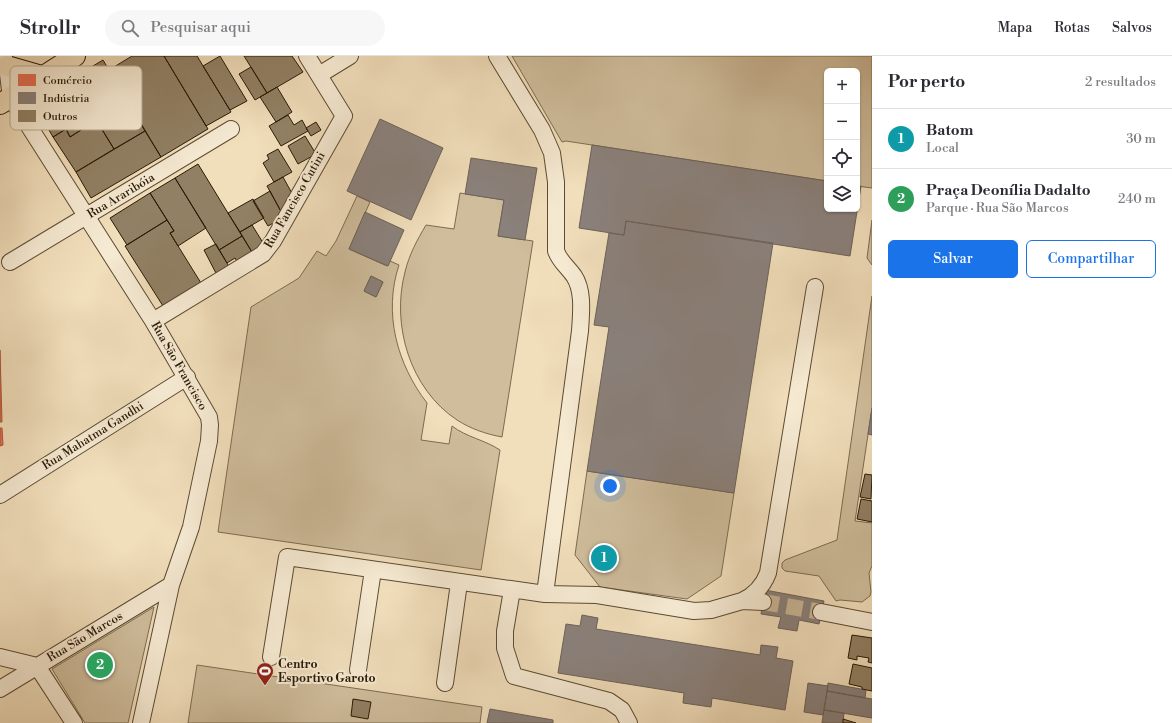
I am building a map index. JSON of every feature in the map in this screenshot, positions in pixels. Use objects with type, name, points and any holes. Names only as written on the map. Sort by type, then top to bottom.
[{"type":"main road","points":[[58,66],[75,56]]},
{"type":"main road","points":[[8,62],[18,66]]},
{"type":"street","name":"Rua Fancisco Cutini","points":[[153,321],[263,254],[273,242],[344,116],[307,56]]},
{"type":"street","points":[[319,75],[350,56]]},
{"type":"street","points":[[497,56],[542,130],[550,147],[555,168],[556,182],[556,250],[561,262],[574,276],[580,292],[580,331],[545,594]]},
{"type":"street","name":"Rua São Francisco","points":[[5,101],[8,62]]},
{"type":"street","name":"Rua Araribóia","points":[[10,262],[231,129]]},
{"type":"street","name":"Rua São Francisco","points":[[25,130],[85,217],[153,321],[187,377],[208,417],[210,433],[192,527],[171,585],[141,723]]},
{"type":"street","points":[[742,601],[762,586],[768,573],[816,287]]},
{"type":"street","name":"Rua Mahatma Gandhi","points":[[0,495],[187,377]]},
{"type":"street","points":[[271,657],[287,557],[512,590],[545,594],[597,595],[702,611],[742,601],[763,602]]},
{"type":"street","points":[[358,670],[373,570]]},
{"type":"street","points":[[444,682],[460,583]]},
{"type":"street","name":"Rua São Marcos","points":[[0,689],[171,585]]},
{"type":"street","points":[[512,590],[505,631],[505,648],[514,676],[609,701],[622,710],[629,723]]},
{"type":"street","points":[[821,612],[872,622]]},
{"type":"street","points":[[851,618],[872,612]]},
{"type":"street","points":[[0,657],[37,666],[74,723]]},
{"type":"shaded area","points":[[512,56],[872,56],[872,188],[860,186],[860,68],[824,68],[824,181],[566,141],[562,142]]},
{"type":"shaded area","points":[[460,193],[504,200],[498,236],[533,241],[502,437],[473,429],[457,420],[441,407],[427,391],[416,374],[408,354],[403,334],[401,292],[405,272],[411,254],[426,225],[454,229]]},
{"type":"shaded area","points":[[357,196],[370,202],[349,249],[387,266],[390,261],[399,265],[394,283],[392,301],[393,319],[401,355],[408,372],[427,403],[421,440],[449,444],[452,426],[463,433],[500,450],[481,570],[218,532],[251,307],[299,278],[317,251],[326,256],[336,241]],"holes":[[[371,276],[383,282],[376,297],[364,291]]]},
{"type":"shaded area","points":[[872,220],[872,265],[867,258]]},
{"type":"shaded area","points":[[872,296],[872,408],[855,521],[872,523],[872,566],[869,573],[871,592],[870,596],[862,602],[836,601],[819,576],[785,571],[782,568],[782,563],[785,560],[837,540]]},
{"type":"shaded area","points":[[587,471],[734,493],[721,576],[687,599],[600,587],[575,555]],"holes":[[[602,551],[608,552],[611,557],[609,563],[603,565],[598,562],[596,557]]]},
{"type":"shaded area","points":[[154,607],[128,723],[85,723],[52,669]]},
{"type":"shaded area","name":"Centro Esportivo Garoto","points":[[197,665],[482,707],[480,723],[188,723]]},
{"type":"building: Comércio","points":[[0,350],[2,422],[0,422]]},
{"type":"building: Comércio","points":[[0,428],[2,428],[3,445],[0,446]]},
{"type":"building: Indústria","points":[[380,119],[443,148],[411,220],[347,191]]},
{"type":"building: Indústria","points":[[592,145],[824,181],[824,212],[857,212],[850,256],[626,221],[624,235],[579,228]]},
{"type":"building: Indústria","points":[[471,158],[537,168],[525,240],[498,236],[504,200],[465,194]]},
{"type":"building: Indústria","points":[[365,212],[404,230],[388,266],[349,249]]},
{"type":"building: Indústria","points":[[626,221],[773,243],[734,493],[587,471],[609,327],[594,325],[609,233],[624,235]]},
{"type":"building: Indústria","points":[[371,276],[383,282],[376,297],[364,291]]},
{"type":"building: Indústria","points":[[872,408],[872,435],[868,434]]},
{"type":"building: Indústria","points":[[601,551],[607,551],[611,555],[611,561],[607,565],[601,565],[597,561],[597,555]]},
{"type":"building: Indústria","points":[[765,590],[824,601],[819,624],[799,620],[797,631],[778,628],[781,617],[761,614]]},
{"type":"building: Indústria","points":[[582,615],[598,618],[596,629],[760,655],[761,645],[778,647],[776,658],[793,661],[785,710],[712,698],[711,707],[683,703],[684,693],[558,673],[566,624],[580,626]]},
{"type":"building: Indústria","points":[[808,683],[828,686],[823,715],[804,712]]},
{"type":"building: Indústria","points":[[828,683],[866,690],[865,698],[827,691]]},
{"type":"building: Indústria","points":[[827,691],[872,699],[872,718],[824,710]]},
{"type":"building: Indústria","points":[[490,709],[553,720],[553,723],[487,723]]},
{"type":"building: Indústria","points":[[824,710],[844,713],[843,723],[822,723]]},
{"type":"building: Outros","points":[[132,56],[164,56],[208,129],[161,157],[142,125],[142,66],[116,66]]},
{"type":"building: Outros","points":[[164,56],[197,56],[231,112],[206,126]]},
{"type":"building: Outros","points":[[220,56],[247,101],[230,110],[203,66]]},
{"type":"building: Outros","points":[[244,56],[292,56],[303,72],[267,93]]},
{"type":"building: Outros","points":[[103,60],[107,66],[93,66]]},
{"type":"building: Outros","points":[[251,67],[267,93],[255,100],[239,74]]},
{"type":"building: Outros","points":[[277,87],[292,112],[276,122],[260,97]]},
{"type":"building: Outros","points":[[288,115],[294,125],[302,120],[308,131],[281,146],[269,126]]},
{"type":"building: Outros","points":[[316,122],[321,130],[311,136],[306,128]]},
{"type":"building: Outros","points":[[142,126],[145,131],[114,149],[102,130],[142,130]]},
{"type":"building: Outros","points":[[49,130],[64,130],[53,137]]},
{"type":"building: Outros","points":[[66,130],[81,130],[70,137]]},
{"type":"building: Outros","points":[[66,130],[70,137],[81,130],[102,130],[114,149],[76,172],[53,137]]},
{"type":"building: Outros","points":[[145,131],[161,157],[91,198],[76,172]]},
{"type":"building: Outros","points":[[305,136],[316,154],[298,164],[288,146]]},
{"type":"building: Outros","points":[[278,149],[292,172],[274,182],[263,163],[269,159],[267,155]]},
{"type":"building: Outros","points":[[198,164],[242,236],[219,250],[175,178]]},
{"type":"building: Outros","points":[[283,177],[294,197],[284,217],[267,186]]},
{"type":"building: Outros","points":[[175,178],[206,228],[178,246],[170,233],[174,231],[150,193]]},
{"type":"building: Outros","points":[[270,191],[284,217],[268,226],[253,201]]},
{"type":"building: Outros","points":[[150,193],[167,220],[127,245],[110,218]]},
{"type":"building: Outros","points":[[253,199],[264,218],[240,232],[228,213]]},
{"type":"building: Outros","points":[[167,220],[174,231],[170,233],[201,283],[163,306],[125,246]]},
{"type":"building: Outros","points":[[252,225],[265,246],[255,257],[240,232]]},
{"type":"building: Outros","points":[[242,236],[255,257],[240,266],[235,258],[227,263],[219,250]]},
{"type":"building: Outros","points":[[216,244],[231,270],[218,277],[204,250]]},
{"type":"building: Outros","points":[[865,474],[872,475],[871,499],[860,497]]},
{"type":"building: Outros","points":[[861,499],[872,501],[872,522],[857,519]]},
{"type":"building: Outros","points":[[852,635],[872,638],[872,663],[868,662],[869,658],[857,656],[857,660],[848,658]]},
{"type":"building: Outros","points":[[853,664],[872,668],[872,691],[849,684]]},
{"type":"building: Outros","points":[[353,699],[371,702],[368,719],[351,716]]},
{"type":"building: Outros","points":[[843,719],[856,723],[843,723]]},
{"type":"tunnel","points":[[763,602],[821,612]]},
{"type":"place","name":"Batom","points":[[604,558]]},
{"type":"place","name":"Praça Deonília Dadalto","points":[[100,665]]},
{"type":"place","name":"Centro Esportivo Garoto","points":[[265,686]]}]
